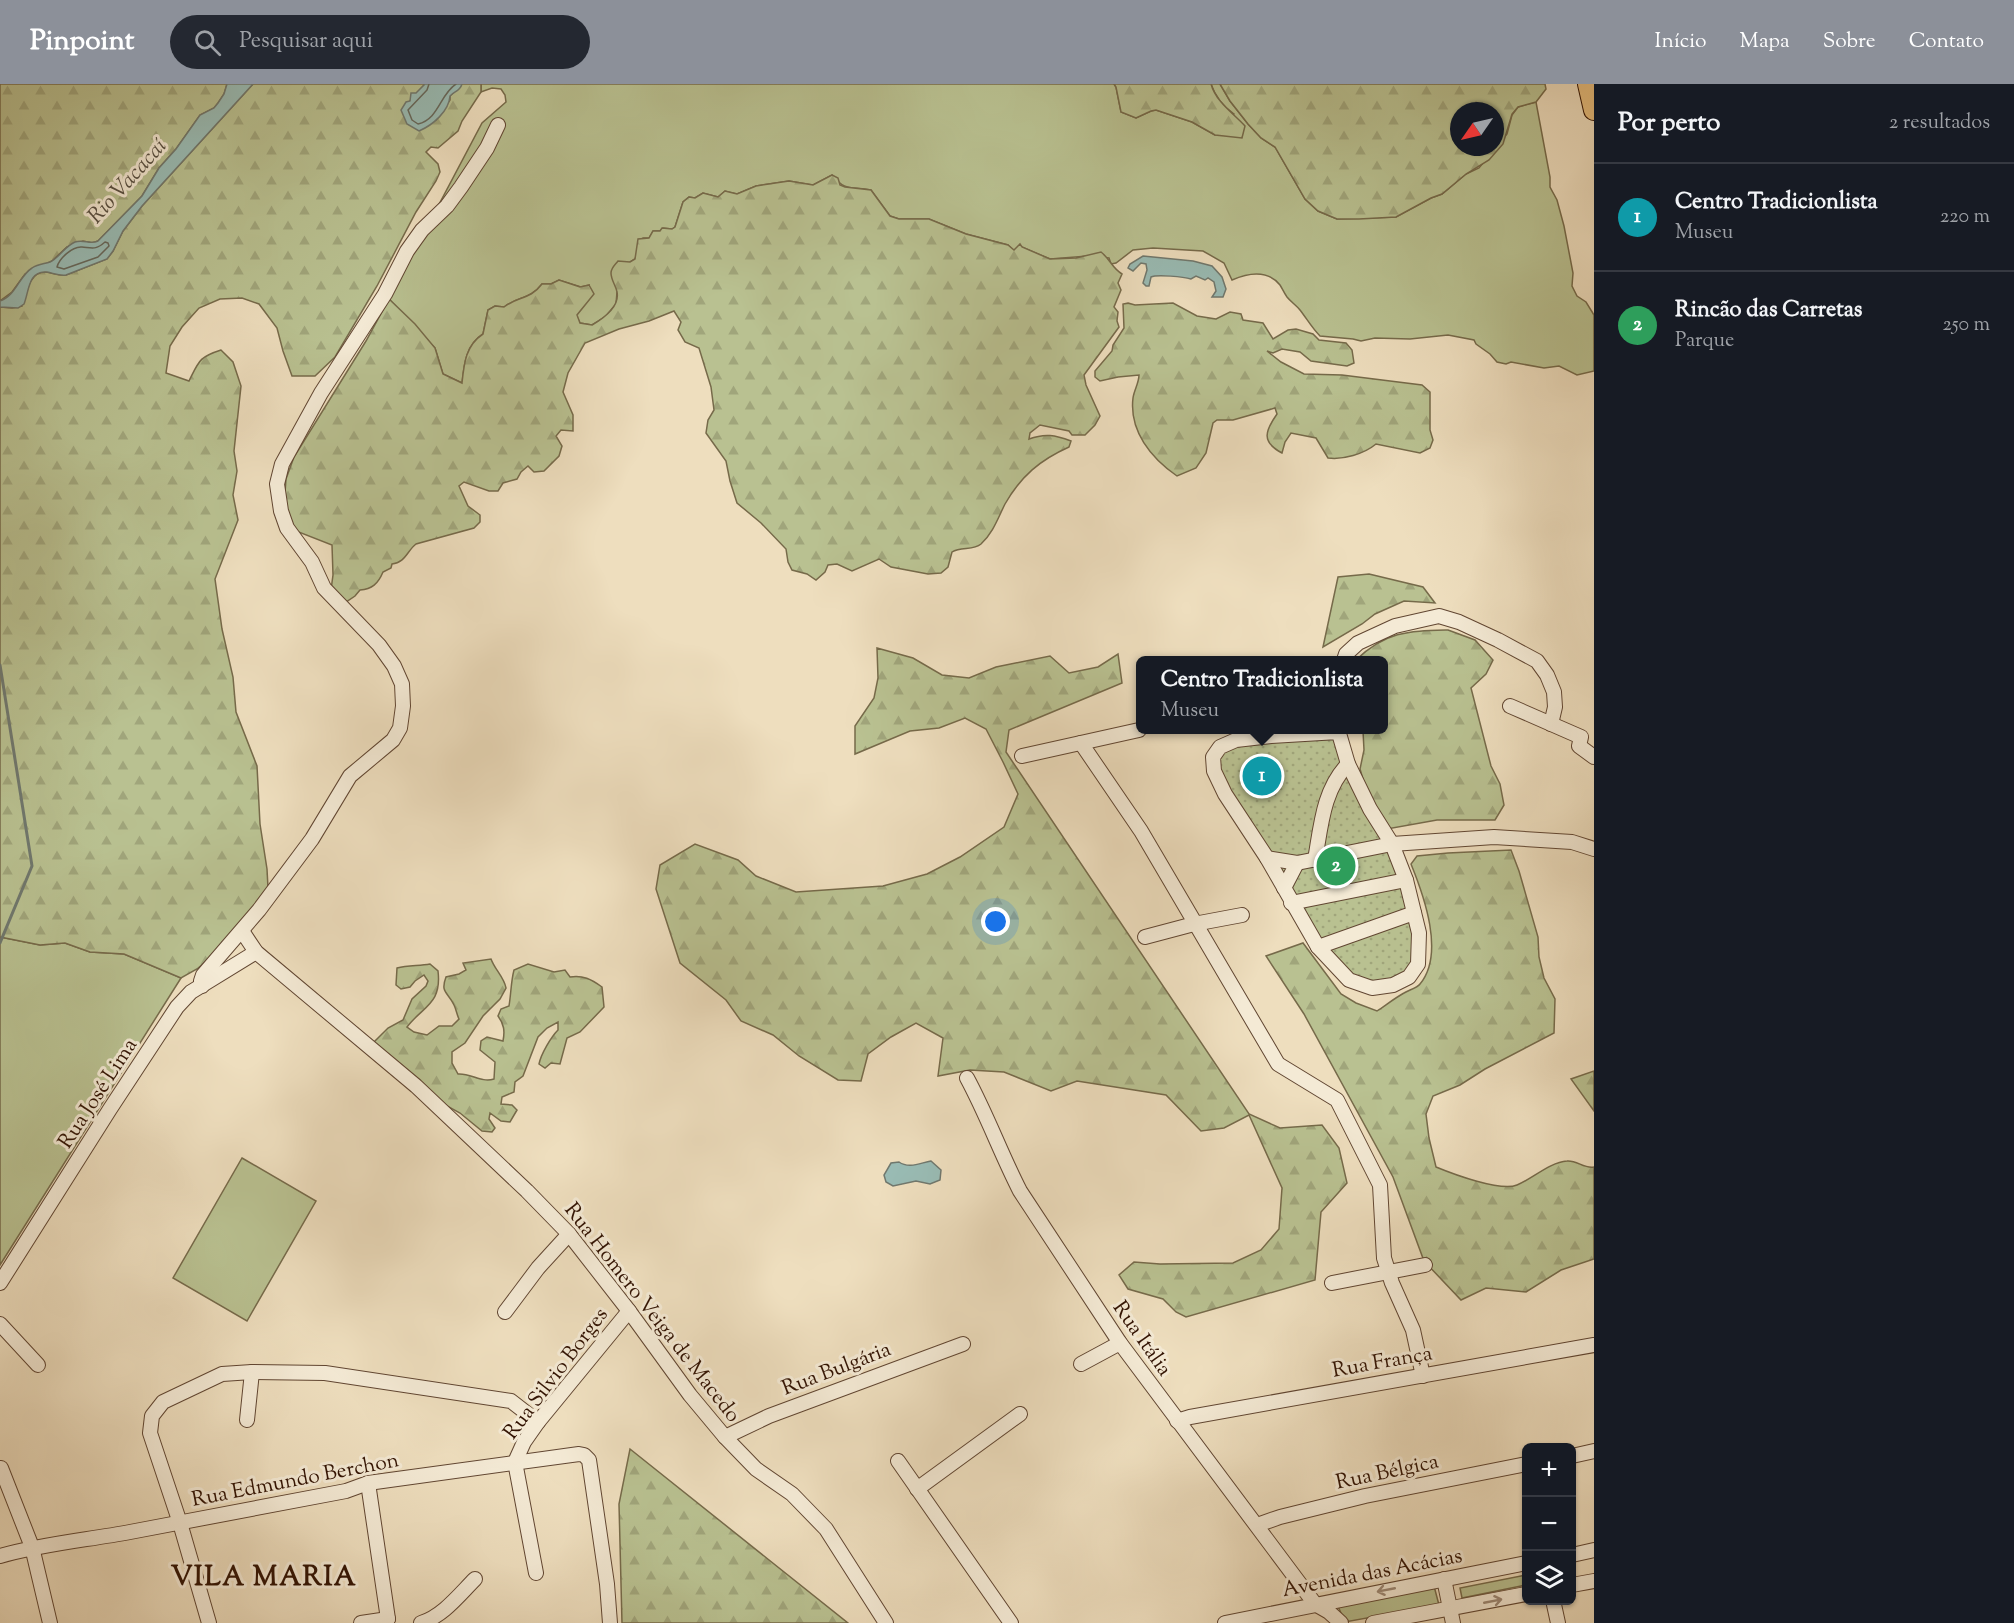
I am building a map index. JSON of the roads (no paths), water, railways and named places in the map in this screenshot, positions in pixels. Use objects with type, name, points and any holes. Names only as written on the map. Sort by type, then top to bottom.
[{"type":"highway","points":[[1588,84],[1594,110]]},
{"type":"street","points":[[202,986],[203,975],[242,931],[312,839],[350,776],[393,740],[400,728],[403,706],[402,684],[394,666],[379,645],[324,588],[312,562],[287,528],[281,511],[277,484],[282,464],[321,393],[385,294],[407,251],[461,187],[487,148],[498,125]]},
{"type":"street","points":[[1345,656],[1358,643],[1395,626],[1439,616],[1459,622],[1537,661],[1547,675],[1554,692],[1555,707],[1551,724]]},
{"type":"street","points":[[1510,706],[1588,740],[1579,747],[1594,757]]},
{"type":"street","points":[[1022,756],[1136,731]]},
{"type":"street","points":[[1298,734],[1236,740],[1220,747],[1213,757],[1214,771],[1225,794],[1267,858],[1318,947],[1349,980],[1372,988],[1393,985],[1409,977],[1418,964],[1419,933],[1406,880],[1392,844],[1370,809],[1348,764],[1339,734]]},
{"type":"street","points":[[1081,743],[1141,831],[1278,1065],[1337,1100],[1380,1185],[1384,1258],[1413,1330],[1423,1376]]},
{"type":"street","points":[[1315,860],[1324,807],[1332,785],[1348,764]]},
{"type":"street","points":[[1267,858],[1298,863],[1392,844],[1494,837],[1572,842],[1594,849]]},
{"type":"street","points":[[1284,888],[1298,863]]},
{"type":"street","points":[[1291,903],[1406,880]]},
{"type":"street","points":[[1318,947],[1414,913]]},
{"type":"street","points":[[1145,937],[1194,924],[1242,915]]},
{"type":"street","name":"Rua Homero Veiga de Macedo","points":[[242,931],[256,952],[416,1086],[569,1234],[690,1395],[725,1437],[756,1469],[792,1494],[826,1529],[886,1623]]},
{"type":"street","name":"Rua José Lima","points":[[0,1283],[177,1007],[191,992],[256,952]]},
{"type":"street","name":"Rua Itália","points":[[967,1078],[1020,1191],[1120,1343],[1314,1604],[1329,1612],[1341,1623]]},
{"type":"street","points":[[505,1312],[538,1268],[569,1234]]},
{"type":"street","points":[[1332,1283],[1425,1265]]},
{"type":"street","name":"Rua Silvio Borges","points":[[515,1462],[524,1442],[538,1422],[629,1311]]},
{"type":"street","points":[[0,1324],[38,1365]]},
{"type":"street","points":[[1081,1364],[1120,1343]]},
{"type":"street","name":"Rua Bulgária","points":[[725,1437],[769,1416],[963,1344]]},
{"type":"street","name":"Rua França","points":[[1177,1421],[1594,1345]]},
{"type":"street","points":[[247,1420],[252,1372]]},
{"type":"street","points":[[210,1623],[150,1433],[152,1416],[163,1402],[222,1374],[325,1373],[511,1401],[538,1422]]},
{"type":"street","points":[[917,1489],[1020,1414]]},
{"type":"street","points":[[1576,1454],[1594,1451]]},
{"type":"street","name":"Rua Edmundo Berchon","points":[[0,1557],[32,1547],[59,1545],[346,1491],[368,1483],[579,1454],[589,1460],[607,1584],[610,1623]]},
{"type":"street","points":[[898,1461],[1011,1623]]},
{"type":"street","points":[[515,1462],[536,1573]]},
{"type":"street","name":"Rua Bélgica","points":[[1257,1525],[1280,1516],[1365,1496],[1522,1465]]},
{"type":"street","points":[[2,1468],[32,1547],[50,1623]]},
{"type":"street","points":[[361,1623],[392,1621],[368,1483]]},
{"type":"street","points":[[1576,1554],[1594,1550]]},
{"type":"street","name":"Avenida das Acácias","points":[[1225,1623],[1522,1564]]},
{"type":"street","points":[[1444,1579],[1451,1616]]},
{"type":"street","points":[[421,1623],[440,1614],[475,1580]]},
{"type":"street","points":[[1576,1584],[1594,1581]]},
{"type":"street","points":[[1374,1623],[1451,1616],[1522,1595]]},
{"type":"street","points":[[1554,1605],[1558,1623]]},
{"type":"water","points":[[227,84],[253,84],[142,206],[123,231],[107,259],[66,275],[47,272],[36,274],[30,283],[24,304],[18,308],[0,307],[0,301],[10,295],[32,268],[50,262],[75,242],[98,241],[142,196],[159,168],[176,149],[200,115],[214,108],[218,103]]},
{"type":"water","points":[[425,84],[462,84],[459,90],[450,96],[447,107],[439,117],[419,131],[407,124],[401,110],[406,102],[410,101],[411,93],[416,93]]},
{"type":"water","points":[[1143,256],[1193,261],[1212,266],[1222,277],[1226,289],[1223,297],[1212,297],[1216,291],[1214,282],[1208,278],[1205,280],[1196,276],[1191,279],[1154,276],[1151,277],[1149,286],[1146,286],[1143,283],[1147,270],[1146,264],[1141,263],[1133,271],[1128,268],[1130,264]]},
{"type":"water","points":[[931,1161],[941,1170],[940,1180],[930,1184],[916,1181],[893,1186],[886,1182],[884,1175],[891,1163],[911,1165]]},
{"type":"waterway","points":[[0,665],[32,866],[0,943]]},
{"type":"place","name":"Centro Tradicionlista","points":[[1262,776]]},
{"type":"place","name":"Rincão das Carretas","points":[[1336,866]]},
{"type":"district","name":"VILA MARIA","points":[[264,1576]]},
{"type":"water label","name":"Rio Vacacaí","points":[[126,180]]}]
